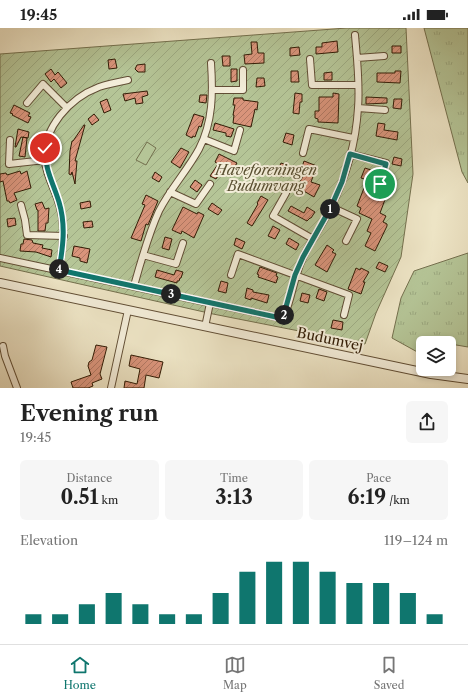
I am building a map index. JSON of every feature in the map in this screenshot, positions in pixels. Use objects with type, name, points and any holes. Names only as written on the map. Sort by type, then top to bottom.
[{"type":"street","points":[[0,258],[281,317],[286,310],[295,275],[331,207],[342,182],[350,154],[358,108],[355,35]]},
{"type":"street","points":[[356,58],[384,56]]},
{"type":"street","points":[[310,59],[312,85],[358,85]]},
{"type":"street","points":[[134,286],[156,218],[170,192],[189,165],[204,139],[212,108],[212,63]]},
{"type":"street","points":[[213,90],[243,90],[243,70]]},
{"type":"street","points":[[59,270],[64,236],[63,218],[59,202],[46,169],[45,148],[50,133],[56,121],[67,108],[82,96],[98,87],[128,80]]},
{"type":"street","points":[[27,103],[43,84],[67,108]]},
{"type":"street","points":[[358,108],[385,110]]},
{"type":"street","points":[[303,153],[309,129],[354,138]]},
{"type":"street","points":[[204,139],[234,151],[240,130]]},
{"type":"street","points":[[10,140],[9,164],[45,160]]},
{"type":"street","points":[[350,154],[386,164],[380,184]]},
{"type":"street","points":[[170,192],[196,204],[210,184]]},
{"type":"street","points":[[286,193],[273,216],[313,239]]},
{"type":"street","points":[[21,205],[27,235],[64,236]]},
{"type":"street","points":[[331,207],[357,219],[346,241]]},
{"type":"street","points":[[143,255],[176,264],[183,243]]},
{"type":"street","points":[[231,276],[238,254],[349,295],[344,315]]},
{"type":"street","name":"Budumvej","points":[[0,282],[205,327],[416,369]]},
{"type":"street","points":[[205,327],[210,303]]},
{"type":"street","points":[[110,388],[128,310]]},
{"type":"street","points":[[3,346],[5,356],[17,388]]},
{"type":"street","name":"Budumvej","points":[[450,376],[468,380]]},
{"type":"green space","name":"Haveforeningen Budumvang","points":[[347,28],[406,28],[413,174],[401,257],[376,313],[365,344],[213,314],[0,266],[0,54]]},
{"type":"green space","points":[[424,28],[468,28],[468,183],[462,172]]},
{"type":"green space","points":[[147,142],[156,148],[146,165],[136,160]]},
{"type":"green space","points":[[468,253],[468,347],[456,345],[456,336],[416,336],[416,351],[392,338],[401,298],[414,271]]},
{"type":"building","points":[[337,41],[338,52],[316,54],[316,47],[322,47],[322,43]]},
{"type":"building","points":[[251,42],[257,42],[258,53],[264,53],[264,63],[245,64],[244,55],[252,54]]},
{"type":"building","points":[[392,46],[401,46],[401,53],[392,53]]},
{"type":"building","points":[[299,47],[300,55],[290,56],[290,48]]},
{"type":"building","points":[[222,56],[230,56],[230,66],[223,66]]},
{"type":"building","points":[[115,59],[117,68],[109,69],[108,60]]},
{"type":"building","points":[[145,64],[145,72],[138,72],[135,69],[137,65]]},
{"type":"building","points":[[51,69],[55,75],[58,72],[67,83],[61,88],[54,79],[51,82],[45,74]]},
{"type":"building","points":[[231,69],[237,69],[237,81],[231,82]]},
{"type":"building","points":[[291,71],[298,71],[299,82],[291,82]]},
{"type":"building","points":[[395,71],[401,71],[400,83],[377,82],[377,73],[395,73]]},
{"type":"building","points":[[332,72],[332,80],[324,80],[324,73]]},
{"type":"building","points":[[257,78],[264,78],[265,86],[256,87]]},
{"type":"building","points":[[147,91],[148,95],[142,97],[143,103],[136,104],[135,98],[125,101],[123,94]]},
{"type":"building","points":[[295,93],[302,94],[299,114],[293,113]]},
{"type":"building","points":[[333,93],[339,94],[338,123],[318,122],[318,119],[315,118],[315,111],[319,111],[319,97],[333,97]]},
{"type":"building","points":[[200,95],[207,95],[206,103],[199,102]]},
{"type":"building","points":[[366,97],[387,98],[387,103],[366,104]]},
{"type":"building","points":[[234,98],[243,98],[243,100],[258,102],[251,127],[233,123],[235,105],[233,105]]},
{"type":"building","points":[[107,99],[111,110],[104,113],[100,102]]},
{"type":"building","points":[[394,99],[402,99],[401,109],[393,108]]},
{"type":"building","points":[[14,105],[30,113],[28,116],[31,117],[28,123],[10,113]]},
{"type":"building","points":[[94,114],[99,120],[92,125],[88,119]]},
{"type":"building","points":[[194,114],[204,117],[201,127],[199,126],[195,137],[193,136],[192,138],[186,135]]},
{"type":"building","points":[[215,123],[234,129],[231,137],[226,136],[226,133],[213,130]]},
{"type":"building","points":[[378,123],[385,124],[384,130],[398,132],[397,140],[376,136]]},
{"type":"building","points":[[84,125],[75,161],[77,161],[75,184],[72,172],[71,175],[69,174],[70,151],[72,141]]},
{"type":"building","points":[[18,129],[29,132],[28,138],[21,137],[15,147]]},
{"type":"building","points":[[286,133],[294,135],[292,145],[283,142]]},
{"type":"building","points":[[23,137],[27,138],[25,157],[19,156]]},
{"type":"building","points":[[181,148],[189,152],[180,168],[171,162]]},
{"type":"building","points":[[219,154],[237,163],[233,170],[225,166],[216,179],[210,176],[218,164],[215,162]]},
{"type":"building","points":[[394,157],[402,159],[401,166],[392,164]]},
{"type":"building","points":[[304,161],[317,166],[311,182],[320,185],[314,197],[297,187],[306,171],[301,170]]},
{"type":"building","points":[[281,163],[287,165],[284,177],[276,174]]},
{"type":"building","points":[[365,168],[371,170],[368,180],[361,178]]},
{"type":"building","points":[[20,171],[21,174],[27,171],[31,188],[14,193],[17,200],[10,203],[7,201],[3,181],[0,182],[0,174],[6,173],[7,175]]},
{"type":"building","points":[[155,172],[162,177],[159,182],[152,178]]},
{"type":"building","points":[[195,180],[202,185],[197,192],[190,187]]},
{"type":"building","points":[[390,180],[396,181],[394,191],[388,189]]},
{"type":"building","points":[[364,188],[386,197],[380,213],[386,216],[383,222],[387,224],[387,226],[375,251],[365,246],[371,233],[367,231],[372,219],[359,213],[361,208],[357,206]]},
{"type":"building","points":[[146,195],[158,201],[148,225],[146,224],[141,241],[131,238],[145,205],[142,204]]},
{"type":"building","points":[[261,196],[268,200],[252,226],[247,223]]},
{"type":"building","points":[[90,201],[91,207],[81,209],[80,203]]},
{"type":"building","points":[[42,202],[45,209],[49,208],[48,223],[46,223],[45,231],[38,231],[38,210],[35,204]]},
{"type":"building","points":[[212,203],[222,210],[218,215],[208,209]]},
{"type":"building","points":[[291,206],[304,213],[307,207],[315,212],[307,221],[288,211]]},
{"type":"building","points":[[183,207],[197,214],[198,212],[204,215],[194,238],[182,231],[181,234],[172,230]]},
{"type":"building","points":[[15,218],[16,225],[8,227],[7,219]]},
{"type":"building","points":[[92,221],[93,227],[84,228],[83,222]]},
{"type":"building","points":[[273,226],[280,230],[275,239],[268,236]]},
{"type":"building","points":[[165,237],[172,239],[169,250],[162,248]]},
{"type":"building","points":[[236,238],[245,242],[242,249],[234,245]]},
{"type":"building","points":[[289,238],[299,244],[296,250],[286,244]]},
{"type":"building","points":[[24,239],[32,240],[33,243],[43,245],[42,248],[52,250],[51,257],[36,252],[20,251],[21,244],[23,244]]},
{"type":"building","points":[[327,245],[334,250],[332,252],[336,254],[327,272],[315,265]]},
{"type":"building","points":[[74,246],[90,249],[87,263],[80,261],[80,258],[72,256]]},
{"type":"building","points":[[379,262],[388,266],[385,272],[376,268]]},
{"type":"building","points":[[260,267],[277,273],[276,276],[278,277],[276,283],[258,277],[259,275],[257,274]]},
{"type":"building","points":[[356,268],[360,270],[361,268],[369,272],[363,282],[365,282],[361,294],[348,289]]},
{"type":"building","points":[[157,270],[174,275],[176,270],[183,272],[177,283],[155,277]]},
{"type":"building","points":[[221,281],[228,283],[226,293],[218,291]]},
{"type":"building","points":[[247,288],[253,290],[253,292],[269,295],[267,303],[251,298],[251,300],[245,298]]},
{"type":"building","points":[[319,289],[327,292],[324,301],[316,298]]},
{"type":"building","points":[[302,293],[310,295],[308,303],[300,301]]},
{"type":"building","points":[[333,320],[343,322],[342,330],[331,328]]},
{"type":"building","points":[[96,345],[107,347],[100,374],[102,379],[92,383],[93,386],[88,388],[73,388],[71,382],[91,375],[88,366],[89,362],[92,360]]},
{"type":"building","points":[[131,355],[163,362],[159,378],[146,375],[144,388],[124,388],[125,381],[137,384],[140,369],[129,366]]},
{"type":"route","points":[[45,148],[46,169],[59,202],[63,218],[64,236],[59,270],[276,317],[281,317],[286,310],[295,275],[303,257],[331,207],[342,182],[350,154],[386,164],[380,184]]}]
